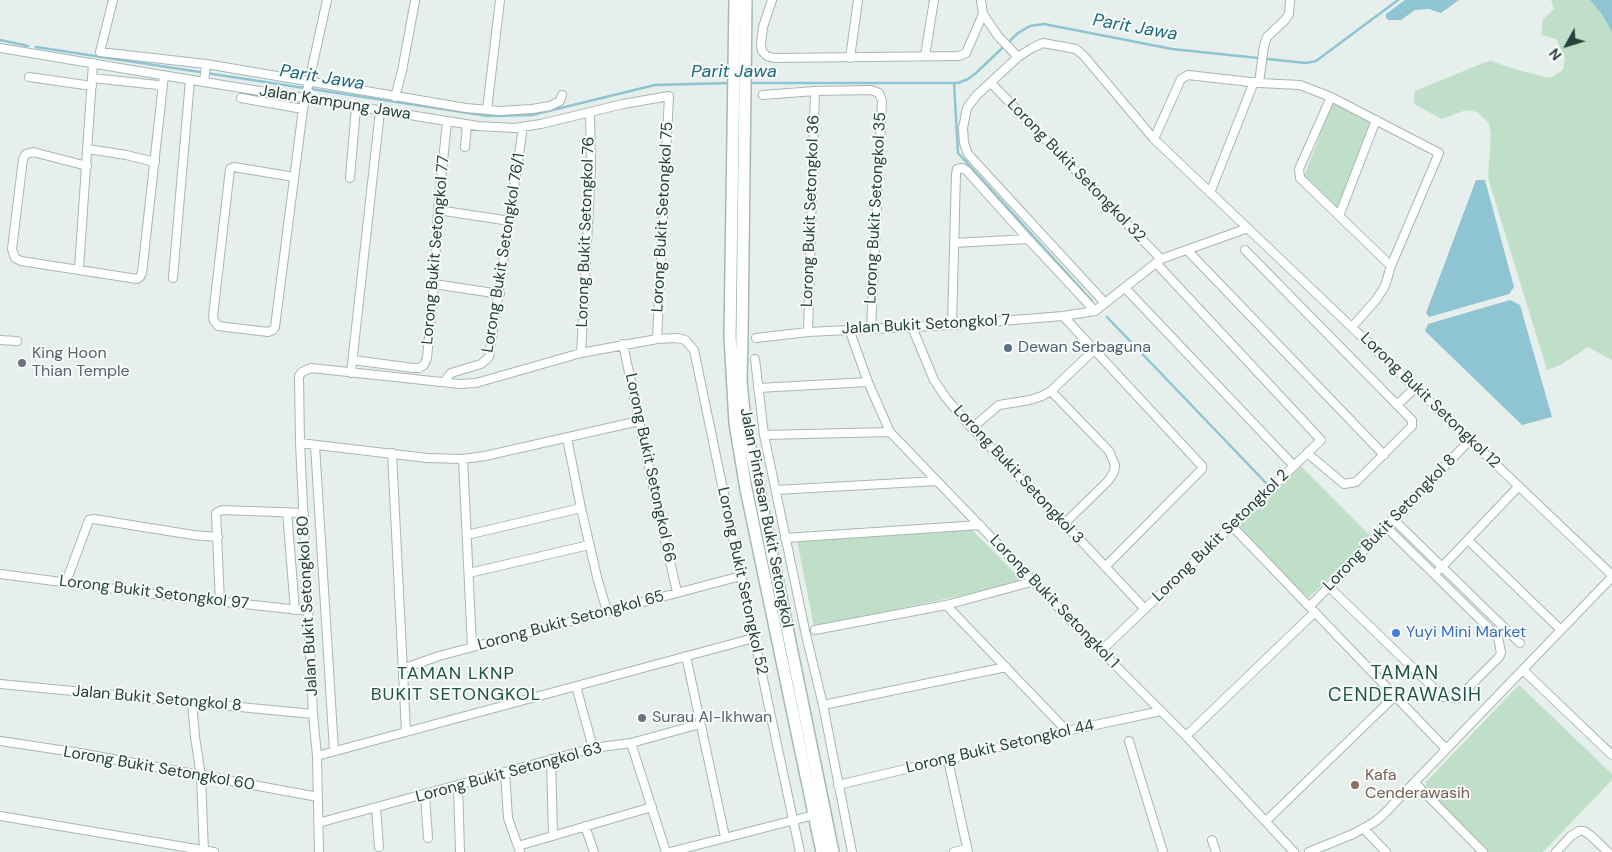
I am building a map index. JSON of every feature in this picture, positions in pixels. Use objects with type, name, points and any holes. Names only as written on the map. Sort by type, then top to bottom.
[{"type":"main road","name":"Jalan Pintasan Bukit Setongkol","points":[[735,0],[730,337],[735,423],[746,488],[811,815],[822,852]]},
{"type":"main road","name":"Jalan Pintasan Bukit Setongkol","points":[[746,0],[742,336],[742,389],[745,422],[833,852]]},
{"type":"street","name":"Jalan Kampung Jawa","points":[[113,0],[100,52],[206,64],[306,90],[356,107],[467,125],[514,128],[564,119],[622,104],[669,96]]},
{"type":"street","points":[[294,177],[232,167],[230,169],[214,318],[218,326],[271,332],[276,323],[306,90],[327,0]]},
{"type":"street","points":[[487,110],[500,0]]},
{"type":"street","points":[[772,0],[763,27],[761,44],[762,51],[767,56],[774,58],[959,56],[966,53],[984,14]]},
{"type":"street","points":[[850,58],[858,0]]},
{"type":"street","points":[[925,56],[934,0]]},
{"type":"street","points":[[977,0],[981,0],[984,14],[998,36],[1018,57]]},
{"type":"street","points":[[1210,193],[1258,81],[1267,37],[1289,14],[1290,0]]},
{"type":"street","points":[[395,97],[416,1]]},
{"type":"street","name":"Lorong Bukit Setongkol 12","points":[[1105,303],[968,154],[964,143],[963,128],[967,108],[1018,57],[1032,48],[1043,44],[1076,49],[1084,56],[1154,140],[1612,576]]},
{"type":"street","name":"Jalan Kampung Jawa","points":[[0,48],[190,80],[204,79],[395,97],[487,110],[510,111],[540,108],[555,104],[560,101],[562,96]]},
{"type":"street","points":[[79,269],[93,64]]},
{"type":"street","points":[[204,79],[206,64]]},
{"type":"street","points":[[1154,140],[1181,79],[1188,75],[1300,85],[1331,97],[1439,153],[1385,286],[1376,300],[1352,327]]},
{"type":"street","points":[[87,166],[32,152],[26,154],[23,159],[12,250],[14,258],[21,261],[137,279],[140,277],[164,76]]},
{"type":"street","points":[[29,77],[158,85],[162,88]]},
{"type":"street","points":[[173,278],[190,80]]},
{"type":"street","name":"Lorong Bukit Setongkol 32","points":[[991,83],[1158,261],[1321,440],[1307,452]]},
{"type":"street","name":"Lorong Bukit Setongkol 35","points":[[763,95],[815,91],[871,90],[879,93],[882,101],[870,329]]},
{"type":"street","name":"Lorong Bukit Setongkol 36","points":[[808,332],[815,91]]},
{"type":"street","name":"Lorong Bukit Setongkol 75","points":[[657,339],[669,96]]},
{"type":"street","points":[[1331,97],[1299,169],[1302,182],[1392,266]]},
{"type":"street","name":"Jalan Kampung Jawa","points":[[241,98],[303,109]]},
{"type":"street","points":[[350,178],[356,107]]},
{"type":"street","points":[[380,110],[351,373],[460,384],[484,382],[581,352],[657,339]]},
{"type":"street","name":"Lorong Bukit Setongkol 76","points":[[581,352],[591,169],[590,112]]},
{"type":"street","points":[[1339,216],[1376,120]]},
{"type":"street","name":"Lorong Bukit Setongkol 77","points":[[353,360],[420,368],[424,365],[427,358],[438,210],[447,122]]},
{"type":"street","points":[[465,147],[467,125]]},
{"type":"street","name":"Lorong Bukit Setongkol 76/1","points":[[444,382],[452,373],[481,364],[489,357],[500,294],[523,126]]},
{"type":"street","points":[[88,149],[155,162]]},
{"type":"street","points":[[952,325],[957,169],[962,168],[967,171],[1095,311],[1158,261],[1248,228]]},
{"type":"street","points":[[438,210],[510,221]]},
{"type":"street","points":[[954,242],[1028,239]]},
{"type":"street","points":[[1187,250],[1384,454]]},
{"type":"street","points":[[1245,250],[1410,418],[1412,426],[1356,482],[1344,484],[1307,452],[1294,466]]},
{"type":"street","points":[[434,284],[500,294]]},
{"type":"street","name":"Lorong Bukit Setongkol 2","points":[[1101,651],[1294,466],[1125,288]]},
{"type":"street","name":"Jalan Bukit Setongkol 7","points":[[756,338],[849,329],[952,325],[1063,316],[1095,311]]},
{"type":"street","points":[[1063,316],[1202,466],[1202,469],[1189,483],[1105,567]]},
{"type":"street","name":"Lorong Bukit Setongkol 3","points":[[912,327],[934,380],[946,398],[972,428],[1144,609]]},
{"type":"street","name":"Lorong Bukit Setongkol 1","points":[[849,329],[868,382],[890,432],[1101,651],[1186,736],[1294,852]]},
{"type":"street","name":"Lorong Bukit Setongkol 52","points":[[657,339],[677,338],[685,340],[691,344],[694,350],[754,638],[795,819],[800,852]]},
{"type":"street","points":[[0,340],[17,341]]},
{"type":"street","name":"Lorong Bukit Setongkol 66","points":[[624,344],[677,592]]},
{"type":"street","points":[[972,428],[999,405],[1030,400],[1051,391],[1095,349]]},
{"type":"street","points":[[755,359],[764,436],[805,631],[823,706],[852,852]]},
{"type":"street","name":"Jalan Bukit Setongkol 80","points":[[319,852],[317,756],[313,714],[298,380],[302,372],[311,368],[351,373]]},
{"type":"street","points":[[758,388],[868,382]]},
{"type":"street","points":[[1397,405],[1416,388]]},
{"type":"street","points":[[1051,391],[1109,451],[1115,465],[1114,472],[1108,481],[1064,524]]},
{"type":"street","points":[[300,443],[427,458],[463,458],[485,456],[639,421]]},
{"type":"street","points":[[764,436],[890,432]]},
{"type":"street","points":[[567,438],[589,545],[607,611]]},
{"type":"street","name":"Lorong Bukit Setongkol 8","points":[[1186,736],[1312,609],[1329,587],[1470,440]]},
{"type":"street","points":[[315,445],[334,751]]},
{"type":"street","points":[[392,453],[406,732]]},
{"type":"street","points":[[463,458],[472,647]]},
{"type":"street","points":[[776,490],[937,481]]},
{"type":"street","points":[[1434,575],[1519,486]]},
{"type":"street","points":[[467,535],[581,508]]},
{"type":"street","points":[[220,601],[216,513],[222,510],[304,513]]},
{"type":"street","points":[[287,512],[295,610]]},
{"type":"street","points":[[66,582],[89,520],[94,518],[193,535],[218,537]]},
{"type":"street","points":[[1393,519],[1520,642]]},
{"type":"street","points":[[785,538],[980,525]]},
{"type":"street","points":[[1232,526],[1446,749]]},
{"type":"street","points":[[1329,587],[1443,696],[1456,698],[1461,695],[1501,653],[1498,637],[1386,527]]},
{"type":"street","points":[[1468,540],[1561,630]]},
{"type":"street","points":[[469,573],[589,545]]},
{"type":"street","name":"Lorong Bukit Setongkol 97","points":[[0,574],[309,611]]},
{"type":"street","name":"Lorong Bukit Setongkol 65","points":[[402,669],[439,656],[741,576]]},
{"type":"street","points":[[1309,852],[1364,829],[1382,816],[1612,576]]},
{"type":"street","points":[[789,635],[946,605],[1035,581]]},
{"type":"street","points":[[946,605],[1067,731]]},
{"type":"street","points":[[317,756],[754,638]]},
{"type":"street","points":[[686,656],[725,837]]},
{"type":"street","points":[[823,706],[1006,667]]},
{"type":"street","points":[[1523,670],[1612,755]]},
{"type":"street","name":"Jalan Bukit Setongkol 8","points":[[0,684],[313,714]]},
{"type":"street","points":[[576,686],[593,748]]},
{"type":"street","points":[[1266,821],[1395,696]]},
{"type":"street","points":[[192,702],[201,776],[204,851]]},
{"type":"street","name":"Lorong Bukit Setongkol 44","points":[[838,785],[1161,711]]},
{"type":"street","name":"Lorong Bukit Setongkol 63","points":[[318,823],[593,748],[631,743],[700,724]]},
{"type":"street","name":"Lorong Bukit Setongkol 60","points":[[0,741],[80,753],[318,797]]},
{"type":"street","points":[[1129,741],[1164,852]]},
{"type":"street","points":[[631,743],[666,852]]},
{"type":"street","points":[[551,759],[553,836]]},
{"type":"street","points":[[948,760],[968,850],[954,852]]},
{"type":"street","points":[[506,772],[508,818],[519,849],[553,836],[652,807]]},
{"type":"street","points":[[1415,783],[1483,852]]},
{"type":"street","points":[[458,786],[460,852]]},
{"type":"street","points":[[425,795],[428,838]]},
{"type":"street","points":[[376,808],[379,847]]},
{"type":"street","points":[[670,852],[811,815]]},
{"type":"street","points":[[0,816],[214,852]]},
{"type":"street","points":[[585,826],[594,852]]},
{"type":"street","points":[[1364,829],[1386,852]]},
{"type":"street","points":[[1556,852],[1571,836],[1580,831],[1590,834],[1608,852]]},
{"type":"street","points":[[1212,840],[1216,852]]},
{"type":"green space","points":[[1551,0],[1590,0],[1601,13],[1612,32],[1612,360],[1588,347],[1562,364],[1547,370],[1488,178],[1491,134],[1489,123],[1477,112],[1466,110],[1442,119],[1414,104],[1415,91],[1491,61],[1550,78],[1563,70],[1565,58],[1556,39],[1541,35],[1543,19],[1554,9]]},
{"type":"green space","points":[[1333,102],[1375,123],[1338,214],[1303,179]]},
{"type":"green space","points":[[1299,464],[1371,537],[1305,601],[1235,527]]},
{"type":"green space","points":[[969,527],[1024,582],[814,627],[797,540]]},
{"type":"green space","points":[[1519,685],[1612,774],[1612,780],[1543,852],[1486,852],[1427,792],[1426,782]]},
{"type":"water","points":[[1405,0],[1459,0],[1441,13],[1429,9],[1415,10],[1401,20],[1388,20],[1386,14]]},
{"type":"water","points":[[1590,0],[1612,0],[1612,32],[1601,13]]},
{"type":"water","points":[[1476,180],[1485,180],[1514,287],[1509,294],[1429,317],[1426,313]]},
{"type":"water","points":[[1510,300],[1520,305],[1552,417],[1522,425],[1425,331],[1428,324]]},
{"type":"waterway","name":"Parit Jawa","points":[[749,83],[958,83],[976,73],[1018,33],[1030,26],[1044,24],[1172,49],[1306,63],[1316,61],[1398,0]]},
{"type":"waterway","name":"Parit Jawa","points":[[0,40],[28,46]]},
{"type":"waterway","name":"Parit Jawa","points":[[36,47],[488,116],[532,115],[655,85],[731,83]]},
{"type":"waterway","points":[[954,83],[958,153],[1092,301]]},
{"type":"waterway","points":[[1107,317],[1266,483]]},
{"type":"place","name":"Dewan Serbaguna","points":[[1008,348]]},
{"type":"place","name":"King Hoon Thian Temple","points":[[22,363]]},
{"type":"place","name":"Yuyi Mini Market","points":[[1396,633]]},
{"type":"place","name":"Surau Al-Ikhwan","points":[[642,718]]},
{"type":"place","name":"Kafa Cenderawasih","points":[[1355,785]]},
{"type":"district","name":"TAMAN LKNP BUKIT SETONGKOL","points":[[456,684]]},
{"type":"district","name":"TAMAN CENDERAWASIH","points":[[1405,685]]}]
